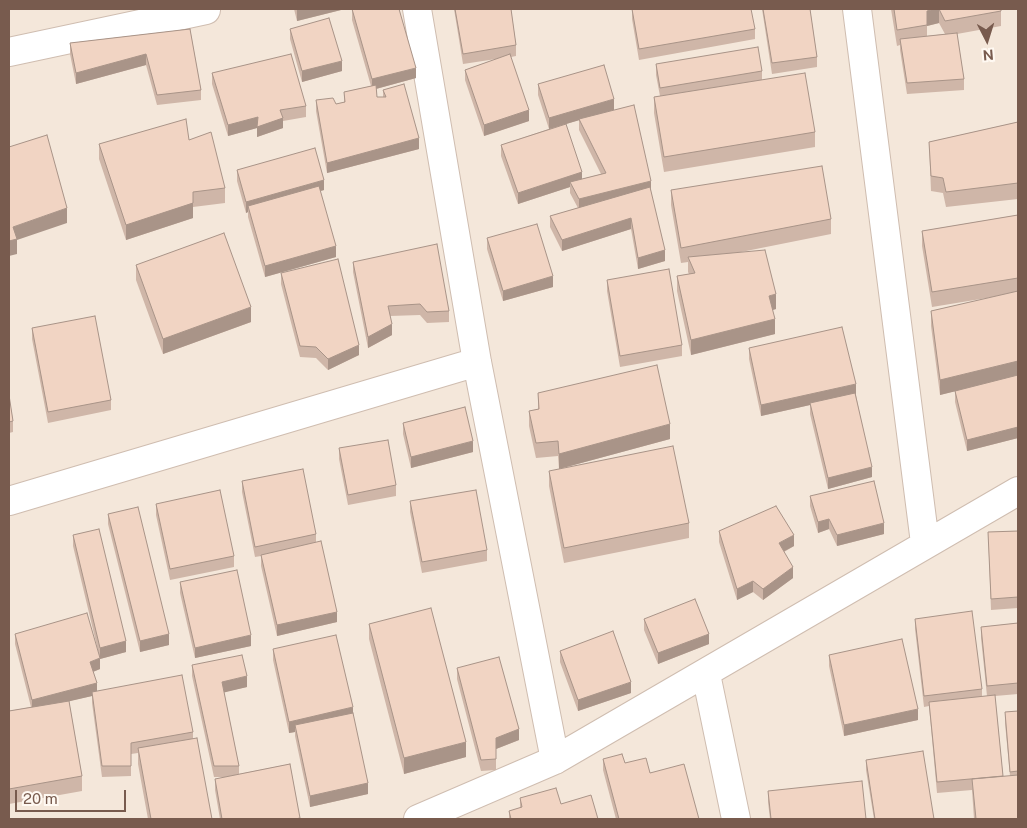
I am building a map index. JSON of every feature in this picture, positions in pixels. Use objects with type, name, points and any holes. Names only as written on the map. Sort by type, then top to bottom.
[{"type":"street","points":[[416,9],[477,362],[555,760]]},
{"type":"street","points":[[857,9],[925,543]]},
{"type":"street","points":[[9,52],[206,10]]},
{"type":"street","points":[[9,501],[477,362]]},
{"type":"street","points":[[418,819],[555,760],[706,674],[925,543],[1018,491]]},
{"type":"street","points":[[706,674],[736,819]]},
{"type":"shaded area","points":[[9,9],[1018,9],[1018,819],[9,819]]},
{"type":"building","points":[[352,9],[399,9],[416,68],[372,79]]},
{"type":"building","points":[[455,9],[511,9],[516,45],[463,54]]},
{"type":"building","points":[[632,9],[751,9],[755,29],[639,49]]},
{"type":"building","points":[[763,9],[810,9],[817,57],[772,63]]},
{"type":"building","points":[[894,9],[935,9],[927,11],[927,25],[897,30]]},
{"type":"building","points":[[939,9],[1001,9],[1001,11],[945,21]]},
{"type":"building","points":[[329,18],[342,61],[302,71],[290,29]]},
{"type":"building","points":[[190,29],[201,90],[157,95],[146,54],[76,73],[70,43]]},
{"type":"building","points":[[957,33],[964,79],[907,83],[900,39]]},
{"type":"building","points":[[758,47],[762,71],[660,88],[656,64]]},
{"type":"building","points":[[291,54],[306,106],[280,110],[283,118],[257,127],[258,117],[228,125],[212,73]]},
{"type":"building","points":[[510,54],[529,110],[484,125],[465,70]]},
{"type":"building","points":[[604,65],[614,99],[549,118],[538,84]]},
{"type":"building","points":[[805,73],[815,132],[664,157],[654,97]]},
{"type":"building","points":[[404,84],[419,138],[327,163],[316,100],[333,98],[336,104],[345,102],[344,92],[376,85],[377,97],[386,97],[383,90]]},
{"type":"building","points":[[634,105],[651,181],[579,199],[570,182],[606,173],[579,119]]},
{"type":"building","points":[[186,119],[189,140],[211,132],[225,188],[193,192],[193,203],[126,225],[99,144]]},
{"type":"building","points":[[1018,122],[1018,183],[946,192],[943,178],[931,176],[929,142]]},
{"type":"building","points":[[566,124],[582,172],[518,193],[501,145]]},
{"type":"building","points":[[47,135],[67,208],[13,227],[17,239],[9,241],[9,147]]},
{"type":"building","points":[[315,148],[324,180],[246,202],[237,170]]},
{"type":"building","points":[[822,166],[831,219],[681,248],[671,190]]},
{"type":"building","points":[[319,186],[336,246],[265,266],[248,206]]},
{"type":"building","points":[[650,187],[665,250],[638,258],[631,218],[562,240],[550,216]]},
{"type":"building","points":[[1018,215],[1018,278],[932,292],[922,231]]},
{"type":"building","points":[[537,224],[553,276],[503,291],[487,238]]},
{"type":"building","points":[[224,233],[251,307],[163,339],[136,265]]},
{"type":"building","points":[[437,244],[449,311],[427,312],[420,304],[388,306],[392,324],[368,337],[353,262]]},
{"type":"building","points":[[765,250],[776,294],[769,296],[775,319],[691,340],[677,276],[695,273],[688,257]]},
{"type":"building","points":[[338,259],[359,345],[328,359],[316,347],[300,346],[281,273]]},
{"type":"building","points":[[669,269],[682,345],[620,356],[607,280]]},
{"type":"building","points":[[1018,291],[1018,361],[940,380],[931,311]]},
{"type":"building","points":[[95,316],[111,400],[48,412],[32,328]]},
{"type":"building","points":[[842,327],[856,384],[761,405],[749,348]]},
{"type":"building","points":[[657,365],[670,424],[559,454],[558,441],[536,443],[529,411],[539,409],[538,393]]},
{"type":"building","points":[[1018,375],[1018,427],[967,440],[955,391]]},
{"type":"building","points":[[855,393],[872,467],[828,478],[810,403]]},
{"type":"building","points":[[9,395],[13,421],[9,422]]},
{"type":"building","points":[[465,407],[473,441],[411,457],[403,423]]},
{"type":"building","points":[[388,440],[396,485],[348,495],[339,448]]},
{"type":"building","points":[[673,446],[689,523],[564,548],[549,471]]},
{"type":"building","points":[[303,469],[316,534],[255,547],[242,481]]},
{"type":"building","points":[[874,481],[884,523],[837,535],[829,519],[818,522],[810,496]]},
{"type":"building","points":[[220,490],[234,556],[170,569],[156,504]]},
{"type":"building","points":[[476,490],[487,550],[422,562],[410,501]]},
{"type":"building","points":[[776,506],[794,535],[779,543],[793,567],[763,589],[753,581],[737,589],[719,531]]},
{"type":"building","points":[[138,507],[169,634],[140,641],[108,514]]},
{"type":"building","points":[[99,529],[126,641],[100,648],[73,535]]},
{"type":"building","points":[[1018,531],[1018,597],[991,599],[988,532]]},
{"type":"building","points":[[321,541],[337,612],[277,625],[261,555]]},
{"type":"building","points":[[237,570],[251,635],[195,648],[180,582]]},
{"type":"building","points":[[695,599],[709,634],[658,653],[644,619]]},
{"type":"building","points":[[431,608],[466,742],[404,758],[369,624]]},
{"type":"building","points":[[972,611],[982,689],[924,696],[915,619]]},
{"type":"building","points":[[87,613],[100,658],[90,662],[97,683],[32,700],[15,634]]},
{"type":"building","points":[[1018,623],[1018,683],[987,686],[981,627]]},
{"type":"building","points":[[613,631],[631,682],[578,700],[560,651]]},
{"type":"building","points":[[336,635],[353,707],[289,722],[273,649]]},
{"type":"building","points":[[902,639],[918,709],[844,725],[829,655]]},
{"type":"building","points":[[242,655],[247,676],[222,682],[239,766],[214,766],[192,665]]},
{"type":"building","points":[[499,657],[519,729],[496,738],[496,759],[481,760],[457,668]]},
{"type":"building","points":[[182,675],[193,732],[131,743],[131,766],[102,766],[92,692]]},
{"type":"building","points":[[995,695],[1003,776],[937,782],[929,702]]},
{"type":"building","points":[[69,701],[82,776],[9,789],[9,711]]},
{"type":"building","points":[[1018,711],[1018,771],[1010,772],[1005,712]]},
{"type":"building","points":[[353,713],[368,783],[310,796],[295,725]]},
{"type":"building","points":[[197,738],[212,819],[151,819],[138,748]]},
{"type":"building","points":[[923,751],[934,819],[875,819],[866,760]]},
{"type":"building","points":[[622,754],[625,763],[646,758],[650,773],[684,764],[699,819],[619,819],[603,759]]},
{"type":"building","points":[[290,764],[300,818],[222,819],[215,779]]},
{"type":"building","points":[[1018,775],[1018,819],[976,819],[972,779]]},
{"type":"building","points":[[862,781],[866,819],[771,819],[768,791]]},
{"type":"building","points":[[556,788],[561,804],[591,795],[598,819],[511,819],[509,811],[522,807],[520,798]]}]
